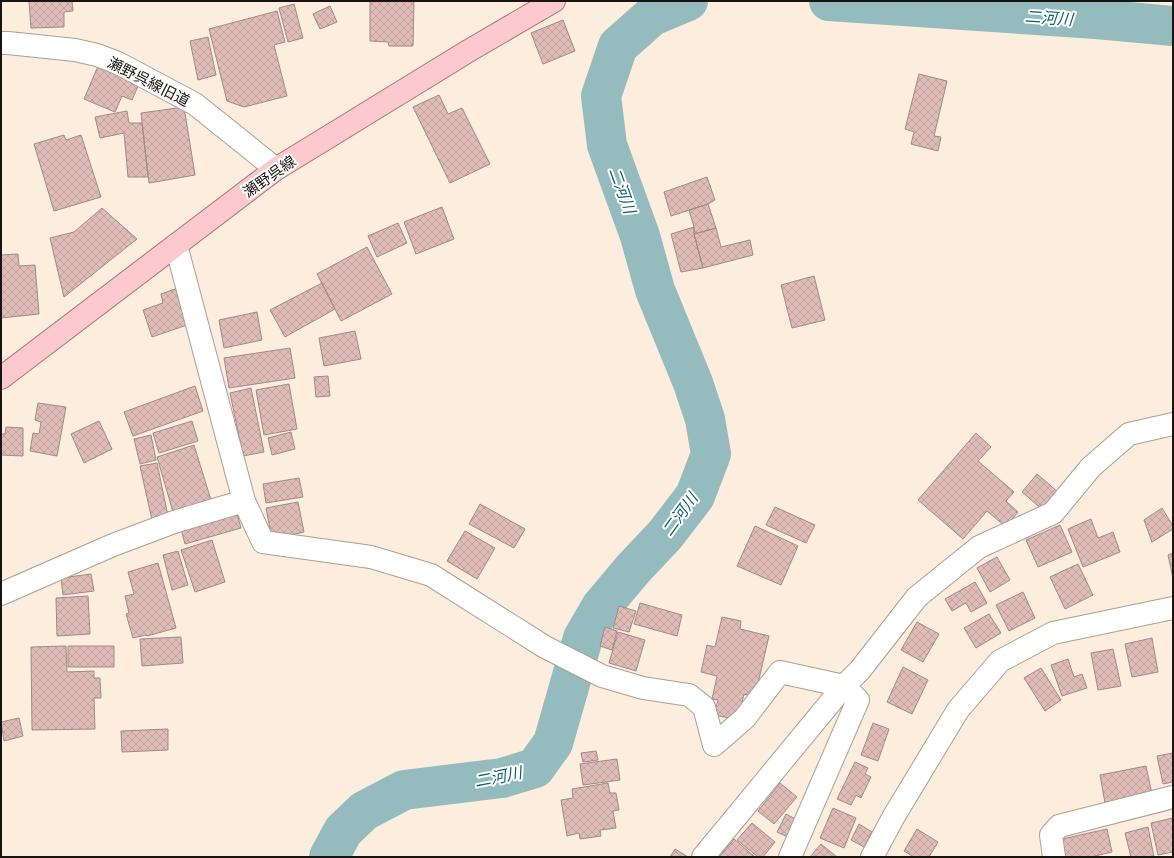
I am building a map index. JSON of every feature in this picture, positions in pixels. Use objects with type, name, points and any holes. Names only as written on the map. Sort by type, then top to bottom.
[{"type":"main road","name":"瀬野呉線","points":[[1,378],[276,169],[470,50],[554,1]]},
{"type":"street","name":"瀬野呉線旧道","points":[[1,43],[75,50],[97,55],[118,63],[195,104],[276,169]]},
{"type":"street","points":[[176,245],[244,501],[263,542],[371,557],[431,575],[545,646],[602,676],[643,688],[689,695],[704,707],[714,745],[745,718],[780,672],[844,686],[858,700],[790,857]]},
{"type":"street","points":[[703,857],[844,686],[860,670],[917,597],[979,547],[1052,513],[1091,467],[1128,434],[1173,424]]},
{"type":"street","points":[[1,594],[113,545],[174,522],[244,501]]},
{"type":"street","points":[[872,857],[894,816],[958,710],[1000,661],[1053,633],[1173,608]]},
{"type":"street","points":[[1054,857],[1051,835],[1059,826],[1173,797]]},
{"type":"building","points":[[29,1],[72,1],[73,11],[64,12],[64,27],[31,28]]},
{"type":"building","points":[[370,1],[414,1],[413,46],[389,46],[388,42],[370,41]]},
{"type":"building","points":[[294,4],[303,38],[288,42],[279,8]]},
{"type":"building","points":[[330,6],[337,22],[320,29],[313,14]]},
{"type":"building","points":[[277,11],[285,42],[274,45],[287,96],[244,107],[227,101],[209,29]]},
{"type":"building","points":[[563,20],[575,51],[543,64],[531,33]]},
{"type":"building","points":[[208,37],[216,75],[198,80],[190,41]]},
{"type":"building","points":[[101,59],[142,77],[132,100],[122,96],[115,112],[84,99]]},
{"type":"building","points":[[919,74],[947,81],[934,136],[941,137],[938,151],[911,144],[914,132],[905,129]]},
{"type":"building","points":[[439,95],[448,114],[462,108],[490,164],[450,183],[413,107]]},
{"type":"building","points":[[184,107],[195,175],[149,183],[141,113]]},
{"type":"building","points":[[127,111],[129,123],[142,123],[148,177],[128,177],[124,133],[100,138],[95,117]]},
{"type":"building","points":[[64,135],[66,140],[81,135],[101,197],[54,211],[34,144]]},
{"type":"building","points":[[707,177],[715,200],[708,204],[671,216],[664,192]]},
{"type":"building","points":[[708,204],[716,228],[694,234],[694,227],[689,210]]},
{"type":"building","points":[[442,207],[454,239],[416,254],[404,222]]},
{"type":"building","points":[[102,208],[137,239],[64,297],[50,238],[74,232]]},
{"type":"building","points":[[398,223],[407,243],[377,257],[368,236]]},
{"type":"building","points":[[694,227],[694,234],[703,268],[681,272],[671,234]]},
{"type":"building","points":[[716,228],[721,247],[750,240],[753,255],[703,268],[694,234]]},
{"type":"building","points":[[367,247],[392,294],[341,321],[317,274]]},
{"type":"building","points":[[18,254],[19,266],[35,265],[39,314],[1,318],[1,255]]},
{"type":"building","points":[[814,276],[825,320],[792,328],[781,285]]},
{"type":"building","points":[[322,283],[335,309],[285,337],[270,310]]},
{"type":"building","points":[[178,288],[190,324],[152,337],[143,310],[163,303],[161,294]]},
{"type":"building","points":[[257,312],[262,340],[224,348],[219,320]]},
{"type":"building","points":[[355,331],[361,359],[324,366],[319,338]]},
{"type":"building","points":[[290,348],[295,378],[229,388],[224,358]]},
{"type":"building","points":[[328,376],[330,396],[316,397],[314,377]]},
{"type":"building","points":[[289,384],[297,429],[264,435],[256,390]]},
{"type":"building","points":[[195,386],[203,411],[133,436],[124,412]]},
{"type":"building","points":[[251,388],[264,452],[243,456],[230,393]]},
{"type":"building","points":[[38,403],[66,407],[57,456],[30,451],[33,433],[39,434],[41,422],[35,420]]},
{"type":"building","points":[[99,421],[112,449],[84,463],[71,434]]},
{"type":"building","points":[[192,421],[198,441],[159,453],[153,433]]},
{"type":"building","points":[[6,427],[23,428],[23,456],[1,455],[1,434],[5,434]]},
{"type":"building","points":[[291,432],[295,449],[272,455],[268,438]]},
{"type":"building","points":[[976,433],[991,447],[978,461],[1014,492],[1006,501],[1018,512],[1006,527],[987,511],[963,539],[918,500]]},
{"type":"building","points":[[151,435],[156,460],[140,464],[134,439]]},
{"type":"building","points":[[194,445],[211,500],[173,512],[157,457]]},
{"type":"building","points":[[157,463],[168,516],[152,520],[140,466]]},
{"type":"building","points":[[1037,474],[1058,492],[1043,510],[1022,492]]},
{"type":"building","points":[[299,478],[303,497],[266,503],[263,484]]},
{"type":"building","points":[[298,502],[304,532],[272,539],[266,508]]},
{"type":"building","points":[[480,504],[525,529],[514,548],[469,524]]},
{"type":"building","points":[[775,507],[815,525],[806,543],[766,525]]},
{"type":"building","points":[[1162,508],[1173,526],[1173,529],[1152,542],[1144,520]]},
{"type":"building","points":[[236,510],[241,528],[185,544],[180,525]]},
{"type":"building","points":[[1091,519],[1098,538],[1113,532],[1120,552],[1083,567],[1068,529]]},
{"type":"building","points":[[1060,525],[1072,552],[1038,567],[1026,540]]},
{"type":"building","points":[[755,526],[798,546],[781,585],[737,566]]},
{"type":"building","points":[[465,531],[495,548],[477,579],[447,561]]},
{"type":"building","points":[[212,540],[225,582],[195,592],[181,550]]},
{"type":"building","points":[[178,551],[188,585],[172,590],[163,555]]},
{"type":"building","points":[[1173,553],[1173,578],[1168,555]]},
{"type":"building","points":[[997,557],[1010,580],[990,592],[977,568]]},
{"type":"building","points":[[158,563],[176,628],[147,636],[133,638],[126,614],[129,613],[125,596],[134,594],[128,572]]},
{"type":"building","points":[[1078,564],[1093,595],[1065,609],[1050,577]]},
{"type":"building","points":[[91,574],[94,591],[63,595],[61,578]]},
{"type":"building","points":[[975,582],[987,603],[971,612],[966,603],[952,611],[945,599]]},
{"type":"building","points":[[1023,592],[1035,618],[1009,631],[996,605]]},
{"type":"building","points":[[88,596],[90,634],[57,636],[56,598]]},
{"type":"building","points":[[640,603],[682,615],[677,636],[634,624]]},
{"type":"building","points":[[619,606],[636,611],[629,632],[613,628]]},
{"type":"building","points":[[989,614],[1001,633],[976,648],[964,628]]},
{"type":"building","points":[[722,617],[741,621],[740,629],[769,636],[755,696],[744,694],[740,711],[736,710],[734,719],[714,715],[718,700],[712,699],[717,676],[701,672],[707,645],[715,647]]},
{"type":"building","points":[[917,622],[939,634],[923,662],[901,650]]},
{"type":"building","points":[[605,627],[617,631],[612,650],[600,646]]},
{"type":"building","points":[[618,632],[645,640],[636,671],[609,663]]},
{"type":"building","points":[[181,637],[183,663],[142,666],[140,639]]},
{"type":"building","points":[[1152,638],[1158,672],[1132,677],[1125,644]]},
{"type":"building","points":[[66,646],[67,672],[94,671],[94,678],[100,678],[101,698],[94,698],[95,729],[32,730],[31,647]]},
{"type":"building","points":[[68,646],[114,646],[114,667],[68,667]]},
{"type":"building","points":[[1113,649],[1121,686],[1098,690],[1091,653]]},
{"type":"building","points":[[1068,659],[1074,677],[1082,674],[1087,688],[1062,696],[1051,665]]},
{"type":"building","points":[[903,667],[928,680],[912,714],[887,702]]},
{"type":"building","points":[[1041,668],[1061,700],[1045,711],[1024,678]]},
{"type":"building","points":[[19,718],[23,736],[4,741],[1,722]]},
{"type":"building","points":[[873,723],[889,729],[878,761],[861,755]]},
{"type":"building","points":[[168,729],[168,750],[122,752],[121,731]]},
{"type":"building","points":[[596,751],[598,760],[583,762],[581,753]]},
{"type":"building","points":[[1173,753],[1173,782],[1163,784],[1157,756]]},
{"type":"building","points":[[617,759],[620,780],[583,785],[580,764]]},
{"type":"building","points":[[855,762],[868,768],[865,774],[871,777],[861,798],[856,795],[851,805],[837,799]]},
{"type":"building","points":[[1146,766],[1152,794],[1105,803],[1100,775]]},
{"type":"building","points":[[608,783],[610,793],[616,793],[619,810],[613,811],[616,828],[600,830],[601,836],[580,839],[579,833],[567,836],[561,800],[573,798],[572,789]]},
{"type":"building","points":[[780,783],[797,797],[774,824],[758,811]]},
{"type":"building","points":[[833,808],[856,818],[844,848],[820,838]]},
{"type":"building","points":[[786,814],[799,821],[790,838],[777,832]]},
{"type":"building","points":[[1173,818],[1173,852],[1158,855],[1151,823]]},
{"type":"building","points":[[752,823],[775,842],[763,857],[758,857],[737,840]]},
{"type":"building","points":[[859,824],[872,832],[864,847],[851,840]]},
{"type":"building","points":[[1148,827],[1154,857],[1131,857],[1125,833]]},
{"type":"building","points":[[917,829],[938,842],[929,857],[914,857],[904,851]]},
{"type":"building","points":[[1107,829],[1112,852],[1091,857],[1065,857],[1062,839]]},
{"type":"building","points":[[734,839],[755,857],[719,857]]},
{"type":"building","points":[[821,844],[837,857],[810,857]]},
{"type":"building","points":[[675,849],[688,857],[670,857]]},
{"type":"waterway","name":"二河川","points":[[329,857],[343,831],[364,811],[404,790],[502,778],[535,768],[553,743],[583,638],[601,607],[633,569],[665,535],[695,496],[711,454],[705,419],[693,383],[655,290],[640,236],[607,145],[601,96],[618,46],[652,16],[688,1]]},
{"type":"waterway","name":"二河川","points":[[829,1],[1096,19],[1173,26]]}]
